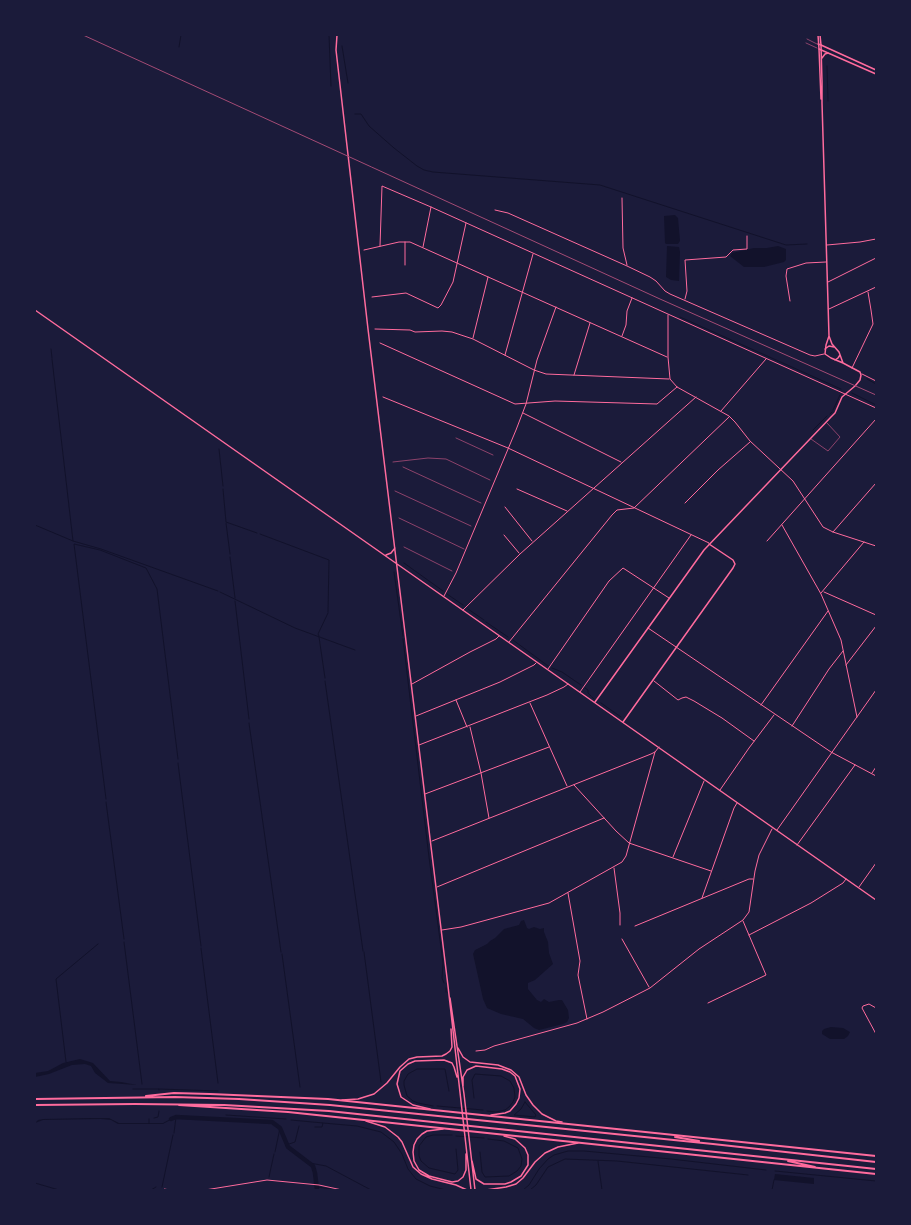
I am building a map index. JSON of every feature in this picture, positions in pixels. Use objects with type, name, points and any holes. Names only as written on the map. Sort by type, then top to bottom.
[{"type":"highway","points":[[141,1097],[157,1094],[196,1094],[288,1096],[340,1100],[876,1156]]},
{"type":"highway","points":[[35,1099],[141,1097],[239,1099],[330,1105],[876,1162]]},
{"type":"highway","points":[[166,1104],[288,1112],[876,1174]]},
{"type":"highway","points":[[35,1105],[224,1105],[329,1111],[876,1169]]},
{"type":"highway","points":[[661,1134],[713,1144]]},
{"type":"highway","points":[[777,1159],[823,1168]]},
{"type":"main road","points":[[337,35],[336,50],[395,548],[441,930],[464,1094]]},
{"type":"main road","points":[[819,35],[822,103]]},
{"type":"main road","points":[[820,44],[876,70]]},
{"type":"main road","points":[[820,49],[876,74]]},
{"type":"main road","points":[[595,703],[709,544],[835,413],[842,397],[858,383],[861,373],[825,354],[829,336],[820,49]]},
{"type":"main road","points":[[821,60],[824,55],[830,53]]},
{"type":"main road","points":[[35,310],[876,900]]},
{"type":"main road","points":[[829,336],[834,347],[839,351],[843,363]]},
{"type":"main road","points":[[825,349],[829,346],[834,347]]},
{"type":"main road","points":[[834,360],[840,355]]},
{"type":"main road","points":[[623,722],[735,564],[733,560],[709,544]]},
{"type":"main road","points":[[384,554],[391,553],[395,548]]},
{"type":"main road","points":[[340,1100],[358,1099],[374,1094],[387,1083],[400,1066],[409,1060],[417,1057],[442,1056],[450,1051],[452,1047],[449,992]]},
{"type":"main road","points":[[451,1022],[471,1190]]},
{"type":"main road","points":[[457,1044],[460,1053],[466,1060],[477,1063],[498,1065],[511,1070],[519,1078],[526,1095],[533,1105],[542,1114],[556,1121],[580,1126]]},
{"type":"main road","points":[[432,1109],[413,1105],[401,1097],[396,1084],[398,1075],[404,1067],[415,1061],[421,1060],[449,1061],[454,1067],[459,1083]]},
{"type":"main road","points":[[475,1190],[464,1100],[463,1077],[470,1067],[476,1066],[498,1068],[510,1072],[518,1082],[520,1089],[519,1098],[516,1104],[505,1113],[490,1115]]},
{"type":"main road","points":[[361,1120],[385,1127],[398,1137],[402,1142],[413,1167],[421,1174],[432,1179],[456,1185],[466,1190]]},
{"type":"main road","points":[[454,1129],[432,1130],[422,1134],[414,1145],[413,1157],[416,1166],[419,1170],[429,1176],[452,1182],[458,1181],[463,1177],[466,1170],[466,1148]]},
{"type":"main road","points":[[470,1152],[474,1173],[479,1182],[494,1185],[505,1184],[517,1179],[522,1176],[526,1169],[528,1155],[525,1148],[515,1139],[501,1134]]},
{"type":"main road","points":[[486,1190],[489,1188],[506,1187],[520,1181],[535,1162],[551,1149],[566,1145],[586,1143]]},
{"type":"street","points":[[380,246],[382,186],[466,222],[840,393],[846,394],[876,408]]},
{"type":"street","points":[[622,198],[623,248],[627,266]]},
{"type":"street","points":[[423,248],[431,207]]},
{"type":"street","points":[[495,210],[508,213],[627,266],[656,281],[665,291],[810,355],[815,356],[825,354]]},
{"type":"street","points":[[372,297],[406,293],[438,308],[453,282],[466,222]]},
{"type":"street","points":[[685,299],[687,292],[685,260],[726,257],[733,250],[746,249],[747,236]]},
{"type":"street","points":[[826,245],[876,239]]},
{"type":"street","points":[[405,242],[405,265]]},
{"type":"street","points":[[364,250],[405,242],[423,248],[668,357]]},
{"type":"street","points":[[505,356],[533,253]]},
{"type":"street","points":[[828,282],[876,258]]},
{"type":"street","points":[[790,301],[786,276],[787,269],[806,263],[827,262]]},
{"type":"street","points":[[473,339],[488,277]]},
{"type":"street","points":[[828,309],[876,288]]},
{"type":"street","points":[[852,368],[872,324],[868,292]]},
{"type":"street","points":[[622,337],[626,325],[627,311],[632,298]]},
{"type":"street","points":[[444,597],[466,550],[523,412],[534,370],[556,307]]},
{"type":"street","points":[[668,314],[668,357],[670,379],[677,387],[730,416],[750,441],[793,481],[820,524],[826,529],[876,546]]},
{"type":"street","points":[[574,376],[590,322]]},
{"type":"street","points":[[375,329],[410,330],[415,332],[452,332],[473,339],[534,370],[546,374],[670,379]]},
{"type":"street","points":[[380,343],[515,404],[555,401],[656,404],[677,387]]},
{"type":"street","points":[[721,411],[766,358]]},
{"type":"street","points":[[861,373],[876,381]]},
{"type":"street","points":[[383,397],[508,448],[692,534],[709,544]]},
{"type":"street","points":[[463,610],[533,542],[696,397]]},
{"type":"street","points":[[523,412],[622,463]]},
{"type":"street","points":[[508,642],[612,515],[617,510],[634,508],[730,416]]},
{"type":"street","points":[[767,541],[876,419]]},
{"type":"street","points":[[685,503],[750,441]]},
{"type":"street","points":[[833,532],[876,483]]},
{"type":"street","points":[[517,489],[567,511]]},
{"type":"street","points":[[506,507],[533,542]]},
{"type":"street","points":[[782,525],[821,594],[841,640],[857,717]]},
{"type":"street","points":[[580,692],[692,534]]},
{"type":"street","points":[[504,535],[520,554]]},
{"type":"street","points":[[821,594],[864,542]]},
{"type":"street","points":[[548,670],[609,582],[623,568],[670,599]]},
{"type":"street","points":[[823,592],[876,616]]},
{"type":"street","points":[[761,705],[828,610]]},
{"type":"street","points":[[846,666],[876,626]]},
{"type":"street","points":[[648,628],[774,715],[831,752],[876,776]]},
{"type":"street","points":[[412,684],[499,636]]},
{"type":"street","points":[[792,726],[829,669],[844,651]]},
{"type":"street","points":[[416,716],[534,666],[537,662]]},
{"type":"street","points":[[653,680],[678,700],[686,697],[694,700],[754,741]]},
{"type":"street","points":[[419,746],[530,702],[568,684]]},
{"type":"street","points":[[777,831],[831,752],[876,690]]},
{"type":"street","points":[[456,700],[468,726],[481,772],[489,818]]},
{"type":"street","points":[[530,702],[567,787]]},
{"type":"street","points":[[720,791],[754,741],[774,715]]},
{"type":"street","points":[[425,795],[481,772],[549,747]]},
{"type":"street","points":[[441,930],[461,928],[549,903],[614,867],[624,859],[630,843],[655,752],[659,747]]},
{"type":"street","points":[[431,841],[655,752]]},
{"type":"street","points":[[797,846],[855,765]]},
{"type":"street","points":[[872,774],[876,767]]},
{"type":"street","points":[[672,858],[705,780]]},
{"type":"street","points":[[574,784],[604,818],[630,843],[711,871]]},
{"type":"street","points":[[701,899],[737,803]]},
{"type":"street","points":[[437,887],[604,818]]},
{"type":"street","points":[[476,1051],[485,1050],[494,1046],[587,1020],[650,988],[699,949],[743,920],[750,912],[759,855],[773,828]]},
{"type":"street","points":[[858,888],[876,863]]},
{"type":"street","points":[[614,867],[620,925]]},
{"type":"street","points":[[635,926],[750,879],[754,879]]},
{"type":"street","points":[[749,936],[811,903],[843,883],[846,879]]},
{"type":"street","points":[[568,893],[580,961],[578,975],[587,1020]]},
{"type":"street","points":[[708,1003],[766,975],[743,920]]},
{"type":"street","points":[[622,938],[650,988]]},
{"type":"street","points":[[876,1008],[870,1004],[862,1006],[876,1034]]},
{"type":"street","points":[[205,1190],[267,1180],[319,1185],[342,1190]]},
{"type":"street","points":[[164,1190],[170,1190]]},
{"type":"lane","points":[[807,39],[820,44]]},
{"type":"lane","points":[[806,43],[820,49]]},
{"type":"lane","points":[[810,439],[828,451],[840,437],[826,422]]},
{"type":"lane","points":[[456,438],[493,455]]},
{"type":"lane","points":[[393,462],[428,458],[446,459],[490,480]]},
{"type":"lane","points":[[402,467],[481,503]]},
{"type":"lane","points":[[395,491],[471,526]]},
{"type":"lane","points":[[399,518],[466,550]]},
{"type":"lane","points":[[404,547],[452,571]]},
{"type":"shaded area","points":[[675,215],[678,218],[680,241],[678,244],[666,244],[664,216]]},
{"type":"shaded area","points":[[667,246],[679,247],[679,281],[671,280],[666,277]]},
{"type":"shaded area","points":[[778,246],[786,249],[786,260],[784,262],[764,267],[744,267],[730,256],[732,253],[754,248]]},
{"type":"shaded area","points":[[524,920],[527,928],[529,929],[534,927],[540,929],[544,928],[549,953],[553,964],[535,980],[528,983],[528,989],[537,1000],[541,1002],[544,999],[549,1002],[562,1000],[568,1010],[569,1018],[567,1022],[563,1024],[539,1030],[523,1019],[501,1014],[487,1008],[483,999],[473,954],[475,950],[487,944],[504,929],[519,925],[521,921]]},
{"type":"shaded area","points":[[831,1027],[843,1028],[850,1032],[844,1039],[830,1039],[822,1034],[822,1031]]},
{"type":"shaded area","points":[[80,1059],[93,1063],[110,1081],[137,1085],[108,1083],[95,1073],[91,1066],[85,1064],[72,1065],[49,1074],[35,1077],[35,1073],[48,1071],[63,1063]]},
{"type":"shaded area","points":[[176,1117],[163,1124],[118,1124],[111,1120],[101,1119],[43,1120],[35,1123],[38,1120],[43,1119],[109,1118],[119,1123],[163,1123]]},
{"type":"shaded area","points":[[775,1174],[814,1178],[814,1184],[774,1180]]},
{"type":"waterway","points":[[179,47],[181,35]]},
{"type":"waterway","points":[[329,35],[331,86]]},
{"type":"waterway","points":[[342,46],[348,83]]},
{"type":"waterway","points":[[827,66],[828,101]]},
{"type":"waterway","points":[[355,114],[361,114],[369,126],[394,148],[424,170],[433,172],[600,185],[786,245],[807,244]]},
{"type":"waterway","points":[[680,317],[841,389]]},
{"type":"waterway","points":[[51,349],[52,358]]},
{"type":"waterway","points":[[52,359],[73,541]]},
{"type":"waterway","points":[[867,379],[876,384]]},
{"type":"waterway","points":[[852,393],[876,405]]},
{"type":"waterway","points":[[833,410],[840,395]]},
{"type":"waterway","points":[[813,430],[827,416]]},
{"type":"waterway","points":[[219,449],[223,486]]},
{"type":"waterway","points":[[223,489],[226,522],[257,533]]},
{"type":"waterway","points":[[226,523],[230,554]]},
{"type":"waterway","points":[[35,525],[73,541],[101,549],[218,591]]},
{"type":"waterway","points":[[260,534],[329,560],[328,612]]},
{"type":"waterway","points":[[106,799],[74,544],[100,550],[146,568],[157,589],[178,759]]},
{"type":"waterway","points":[[230,557],[235,598]]},
{"type":"waterway","points":[[404,563],[443,591]]},
{"type":"waterway","points":[[394,572],[403,636]]},
{"type":"waterway","points":[[220,592],[295,628],[355,650]]},
{"type":"waterway","points":[[447,594],[463,605]]},
{"type":"waterway","points":[[235,601],[249,719]]},
{"type":"waterway","points":[[468,609],[484,620]]},
{"type":"waterway","points":[[319,636],[318,634],[328,613]]},
{"type":"waterway","points":[[486,622],[508,637]]},
{"type":"waterway","points":[[319,637],[325,678]]},
{"type":"waterway","points":[[403,639],[442,955],[442,978],[444,983]]},
{"type":"waterway","points":[[513,640],[548,666]]},
{"type":"waterway","points":[[552,668],[562,672],[581,685]]},
{"type":"waterway","points":[[325,681],[363,951]]},
{"type":"waterway","points":[[585,688],[591,696]]},
{"type":"waterway","points":[[601,703],[621,717]]},
{"type":"waterway","points":[[249,723],[281,952]]},
{"type":"waterway","points":[[178,763],[201,946]]},
{"type":"waterway","points":[[106,802],[124,939]]},
{"type":"waterway","points":[[124,942],[142,1084]]},
{"type":"waterway","points":[[66,1062],[56,979],[98,944]]},
{"type":"waterway","points":[[201,948],[218,1083]]},
{"type":"waterway","points":[[364,952],[381,1082]]},
{"type":"waterway","points":[[282,954],[300,1087]]},
{"type":"waterway","points":[[433,1106],[418,1103],[407,1096],[404,1081],[408,1074],[417,1069],[445,1069],[449,1091]]},
{"type":"waterway","points":[[474,1098],[472,1080],[475,1074],[501,1076],[510,1081],[514,1088],[515,1097],[513,1102],[505,1110],[496,1112],[487,1111]]},
{"type":"waterway","points":[[133,1089],[159,1090]]},
{"type":"waterway","points":[[159,1089],[218,1091]]},
{"type":"waterway","points":[[525,1102],[536,1115],[535,1117],[514,1115],[521,1109],[525,1102]]},
{"type":"waterway","points":[[437,1106],[483,1110]]},
{"type":"waterway","points":[[154,1118],[158,1117],[159,1111]]},
{"type":"waterway","points":[[226,1115],[286,1119]]},
{"type":"waterway","points":[[174,1133],[176,1117]]},
{"type":"waterway","points":[[171,1119],[176,1117],[272,1122],[280,1128],[288,1147],[313,1166],[317,1190]]},
{"type":"waterway","points":[[291,1120],[323,1123],[322,1127],[315,1127]]},
{"type":"waterway","points":[[323,1123],[357,1126],[381,1132],[394,1142],[402,1154],[408,1169],[416,1179],[430,1186],[446,1190]]},
{"type":"waterway","points":[[286,1145],[295,1142],[299,1126]]},
{"type":"waterway","points":[[275,1152],[280,1128]]},
{"type":"waterway","points":[[162,1187],[173,1135]]},
{"type":"waterway","points":[[452,1135],[433,1135],[426,1137],[419,1146],[419,1156],[421,1161],[429,1168],[455,1174],[458,1170],[456,1149]]},
{"type":"waterway","points":[[456,1136],[484,1138]]},
{"type":"waterway","points":[[480,1152],[482,1172],[485,1177],[509,1176],[517,1171],[521,1166],[522,1159],[518,1148],[504,1141],[488,1139]]},
{"type":"waterway","points":[[523,1190],[529,1185],[539,1169],[548,1159],[554,1155],[568,1151],[584,1151],[671,1159],[766,1170]]},
{"type":"waterway","points":[[269,1177],[274,1154]]},
{"type":"waterway","points":[[530,1190],[536,1185],[548,1167],[565,1159],[617,1161],[748,1175]]},
{"type":"waterway","points":[[598,1161],[602,1190]]},
{"type":"waterway","points":[[310,1163],[326,1166],[371,1190]]},
{"type":"waterway","points":[[775,1171],[876,1181]]},
{"type":"waterway","points":[[772,1190],[774,1180]]},
{"type":"waterway","points":[[35,1183],[59,1190]]},
{"type":"waterway","points":[[151,1190],[156,1187]]},
{"type":"waterway","points":[[317,1187],[332,1189]]},
{"type":"railway","points":[[83,35],[660,299],[876,395]]}]
